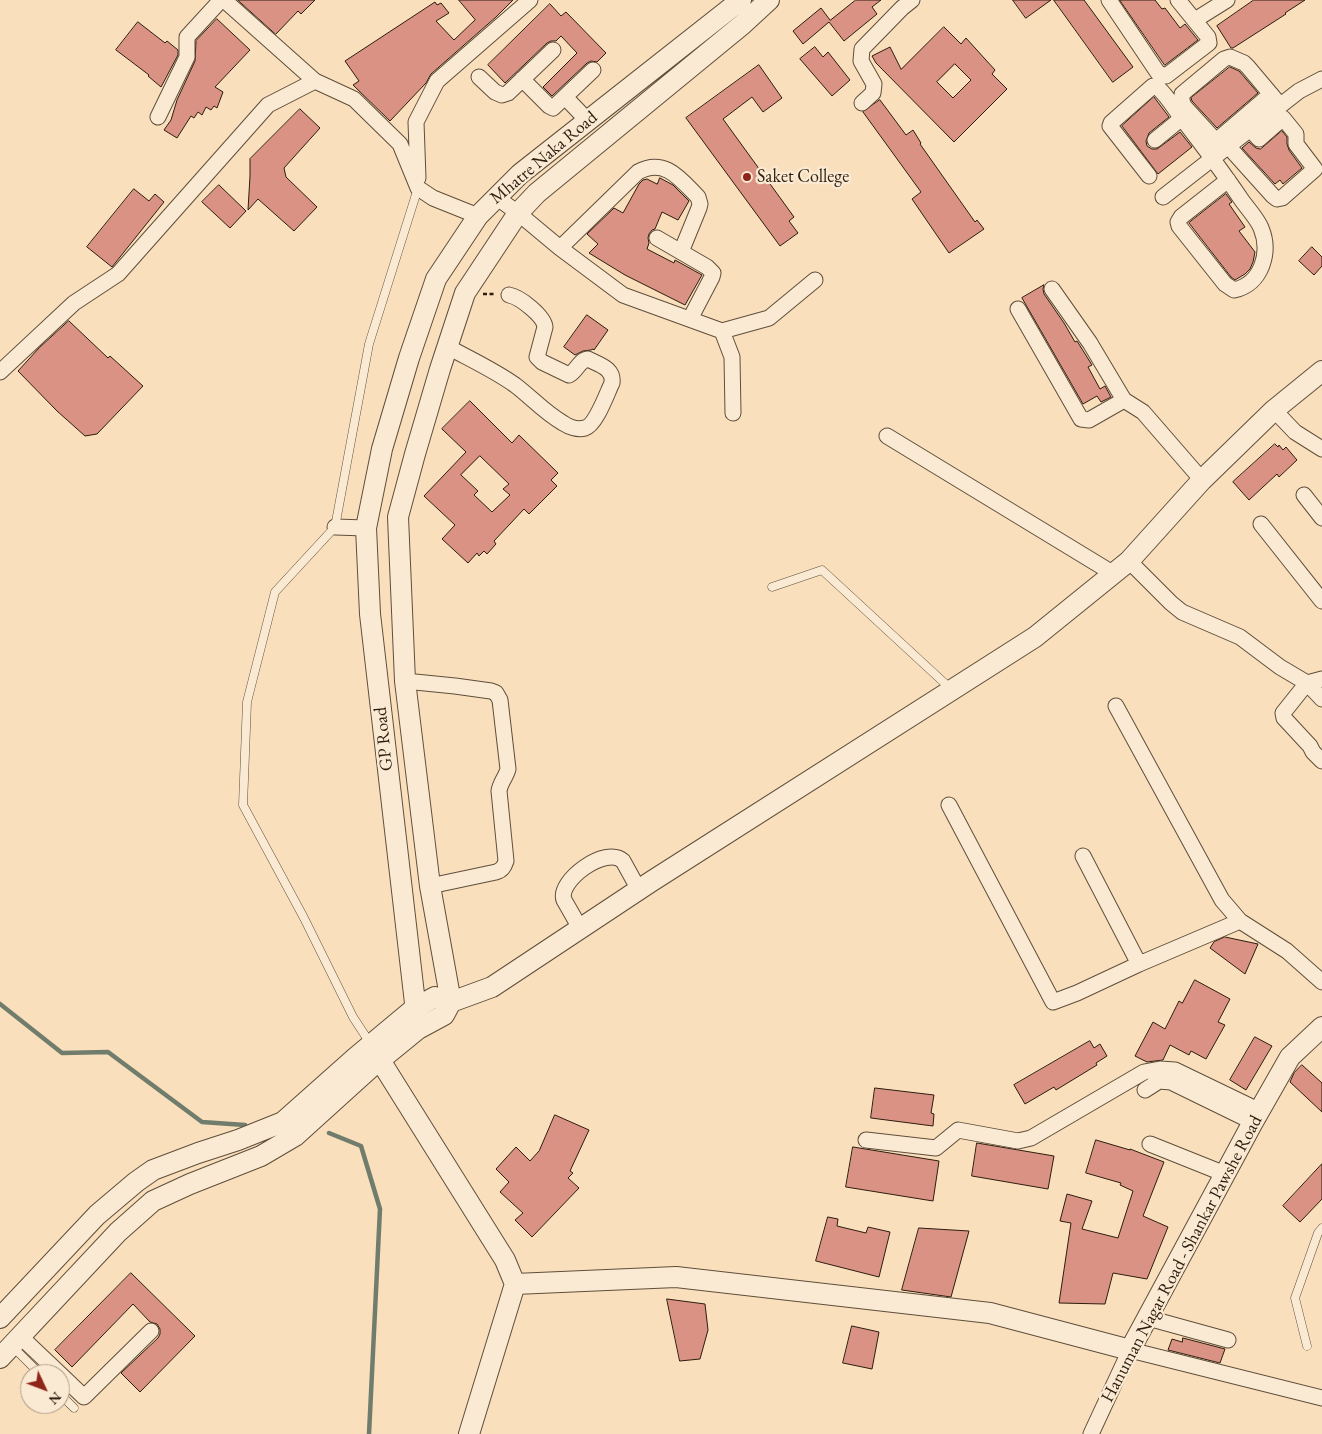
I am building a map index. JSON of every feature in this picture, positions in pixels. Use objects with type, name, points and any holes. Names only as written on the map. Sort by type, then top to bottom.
[{"type":"street","points":[[158,117],[187,57],[187,37],[223,0],[315,81],[354,99],[400,144],[418,188],[433,198],[478,216]]},
{"type":"street","points":[[418,188],[416,122],[437,82],[530,0]]},
{"type":"street","name":"Mhatre Naka Road","points":[[382,449],[409,358],[436,279],[478,216],[520,174],[588,120],[739,11],[769,0]]},
{"type":"street","points":[[1110,0],[1158,73],[1166,76],[1209,43],[1208,37],[1178,0]]},
{"type":"street","points":[[1195,20],[1227,0]]},
{"type":"street","points":[[862,103],[872,93],[874,84],[861,61],[862,49],[903,3]]},
{"type":"street","name":"Mhatre Naka Road","points":[[415,454],[440,368],[465,293],[518,213],[537,193],[739,11]]},
{"type":"street","points":[[479,77],[495,92],[502,95],[508,93],[553,50]]},
{"type":"street","points":[[1275,100],[1244,64],[1230,57],[1224,59],[1182,94],[1181,98],[1184,106],[1216,141],[1275,100],[1299,91],[1322,79]]},
{"type":"street","points":[[522,79],[551,108],[556,106],[593,70]]},
{"type":"street","points":[[0,372],[74,304],[118,274],[268,105],[315,81]]},
{"type":"street","points":[[1149,176],[1110,126],[1110,123],[1153,86],[1158,88],[1213,158],[1261,228],[1264,261],[1260,272],[1254,279],[1241,288],[1234,290],[1225,284],[1179,226],[1178,222],[1180,217],[1228,180]]},
{"type":"street","points":[[565,97],[588,120]]},
{"type":"street","points":[[1162,197],[1250,129],[1275,100]]},
{"type":"street","points":[[1155,140],[1182,118]]},
{"type":"street","points":[[1228,146],[1277,199],[1282,198],[1314,170],[1315,167],[1296,144],[1296,134],[1283,118],[1259,139],[1250,129]]},
{"type":"street","points":[[560,248],[638,172],[646,167],[656,166],[675,174],[700,201],[699,208],[681,252]]},
{"type":"street","points":[[496,197],[622,295],[722,331],[769,318],[814,280]]},
{"type":"street","points":[[657,238],[707,267],[713,273],[690,319]]},
{"type":"street","points":[[1052,289],[1090,343],[1124,400],[1143,412],[1202,480]]},
{"type":"street","points":[[448,347],[510,382],[547,413],[564,424],[574,428],[588,426],[595,418],[612,383],[613,377],[611,372],[588,359],[583,361],[569,375],[542,362],[537,357],[545,322],[517,297],[509,294]]},
{"type":"street","points":[[1018,309],[1081,419],[1089,420],[1124,400]]},
{"type":"street","points":[[722,331],[732,357],[733,413]]},
{"type":"street","points":[[409,358],[440,368]]},
{"type":"street","points":[[0,1318],[97,1215],[153,1170],[283,1122],[376,1053],[444,1015],[452,1002],[492,986],[890,729],[1035,638],[1129,561],[1202,480],[1274,410],[1322,371]]},
{"type":"street","points":[[1274,410],[1295,432],[1322,449]]},
{"type":"street","points":[[887,436],[1114,574]]},
{"type":"street","points":[[382,449],[415,454]]},
{"type":"street","name":"GP Road","points":[[382,449],[366,528],[372,624],[418,1029]]},
{"type":"street","name":"GP Road","points":[[415,454],[398,517],[405,681],[430,886],[452,1002]]},
{"type":"street","points":[[1304,495],[1322,518]]},
{"type":"street","points":[[1261,524],[1322,601]]},
{"type":"street","points":[[335,528],[366,528]]},
{"type":"street","points":[[1129,561],[1182,612],[1240,637],[1280,667],[1315,681],[1322,699]]},
{"type":"street","points":[[405,681],[491,691],[496,693],[500,700],[508,769],[500,785],[499,792],[505,866],[500,871],[430,886]]},
{"type":"street","points":[[1315,681],[1283,712],[1283,715],[1322,761]]},
{"type":"street","points":[[1116,706],[1222,900],[1240,921],[1286,951],[1322,982]]},
{"type":"street","points":[[949,805],[1053,1002],[1240,921]]},
{"type":"street","points":[[1083,856],[1139,964]]},
{"type":"street","points":[[580,928],[564,900],[564,891],[574,877],[598,859],[604,857],[620,858],[624,861],[639,890]]},
{"type":"street","points":[[43,1364],[8,1344],[118,1232],[153,1201],[261,1156],[295,1136],[376,1053],[415,1008],[435,997],[452,1002]]},
{"type":"street","name":"Hanuman Nagar Road - Shankar Pawshe Road","points":[[1091,1434],[1130,1350],[1290,1057],[1322,1027]]},
{"type":"street","points":[[376,1053],[505,1260],[515,1284],[469,1434]]},
{"type":"street","points":[[866,1140],[936,1148],[958,1130],[1018,1141],[1030,1138],[1144,1072],[1160,1069],[1175,1070],[1257,1116]]},
{"type":"street","points":[[1145,1090],[1160,1081],[1170,1082],[1257,1116]]},
{"type":"street","points":[[1150,1144],[1225,1174]]},
{"type":"street","points":[[136,1182],[153,1201]]},
{"type":"street","points":[[515,1284],[676,1277],[990,1313],[1322,1398]]},
{"type":"street","points":[[1148,1318],[1228,1340]]},
{"type":"street","points":[[70,1384],[84,1398],[151,1331]]},
{"type":"lane","points":[[376,1053],[353,1017],[304,918],[243,805],[247,702],[275,592],[335,528],[369,344],[418,188]]},
{"type":"lane","points":[[772,587],[822,570],[952,690]]},
{"type":"lane","points":[[1307,1346],[1295,1298],[1318,1233],[1322,1228]]},
{"type":"lane","points":[[8,1344],[29,1364]]},
{"type":"lane","points":[[70,1404],[74,1408]]},
{"type":"path","points":[[465,293],[509,294]]},
{"type":"building","points":[[238,0],[315,0],[301,14],[298,11],[276,34]]},
{"type":"building","points":[[459,0],[513,0],[431,74],[426,83],[390,121],[353,85],[359,81],[345,61],[435,2],[437,5],[441,3],[449,13],[436,21],[454,40],[475,20]]},
{"type":"building","points":[[856,0],[881,0],[872,7],[877,14],[844,41],[829,22],[803,44],[793,31],[821,8],[830,20]]},
{"type":"building","points":[[1013,0],[1051,0],[1026,18]]},
{"type":"building","points":[[1054,0],[1084,0],[1133,67],[1113,82]]},
{"type":"building","points":[[1120,0],[1155,0],[1162,9],[1165,8],[1180,28],[1185,24],[1198,40],[1165,65]]},
{"type":"building","points":[[1254,0],[1305,0],[1231,48],[1217,26]]},
{"type":"building","points":[[550,4],[561,16],[566,12],[606,53],[597,62],[591,61],[587,63],[552,96],[543,87],[577,53],[561,36],[556,41],[547,43],[505,83],[488,65]]},
{"type":"building","points":[[217,19],[250,50],[215,87],[223,92],[217,108],[214,106],[211,110],[206,107],[202,115],[198,112],[194,118],[191,116],[177,138],[164,130],[171,120],[177,100],[195,61],[196,41]]},
{"type":"building","points":[[138,22],[165,43],[167,41],[178,50],[178,55],[161,87],[149,75],[116,50]]},
{"type":"building","points":[[944,27],[961,44],[966,38],[995,70],[992,74],[1007,89],[954,142],[876,63],[872,56],[890,47],[901,69]],"holes":[[[955,64],[971,80],[953,98],[937,82]]]},
{"type":"building","points":[[815,47],[823,57],[828,52],[850,80],[832,96],[800,59]]},
{"type":"building","name":"Saket College","points":[[759,65],[782,98],[763,112],[752,97],[723,119],[794,217],[789,221],[798,233],[780,246],[686,118]]},
{"type":"building","points":[[1230,67],[1239,71],[1258,93],[1217,128],[1191,98]]},
{"type":"building","points":[[1154,97],[1169,117],[1149,133],[1146,141],[1147,146],[1157,149],[1180,132],[1192,147],[1158,174],[1122,126]]},
{"type":"building","points":[[880,100],[906,135],[913,130],[920,144],[975,222],[977,220],[984,229],[949,253],[912,199],[921,192],[863,112]]},
{"type":"building","points":[[300,109],[320,128],[284,168],[286,177],[317,207],[294,231],[258,199],[248,210],[250,159]]},
{"type":"building","points":[[1282,131],[1287,137],[1289,150],[1302,168],[1283,184],[1280,180],[1275,184],[1242,148],[1249,142],[1260,149]]},
{"type":"building","points":[[660,178],[673,185],[689,201],[678,220],[662,212],[655,229],[649,234],[647,249],[674,263],[675,260],[702,275],[685,305],[625,275],[589,253],[598,244],[587,234],[614,208],[623,213],[643,180],[647,179],[657,184]]},
{"type":"building","points":[[219,185],[246,211],[230,228],[202,202]]},
{"type":"building","points":[[134,189],[149,201],[155,194],[164,202],[112,267],[87,247]]},
{"type":"building","points":[[1226,194],[1232,202],[1229,204],[1245,227],[1239,231],[1255,252],[1250,269],[1235,280],[1189,223]]},
{"type":"building","points":[[1312,247],[1322,257],[1322,266],[1314,275],[1299,261]]},
{"type":"building","points":[[1044,285],[1044,294],[1092,365],[1088,367],[1100,389],[1105,386],[1111,397],[1101,402],[1097,396],[1083,404],[1022,298]]},
{"type":"building","points":[[587,315],[608,330],[594,350],[583,351],[575,355],[564,347]]},
{"type":"building","points":[[69,321],[108,358],[110,356],[143,386],[97,434],[85,436],[57,411],[18,371],[39,348]]},
{"type":"building","points":[[470,401],[512,443],[519,435],[558,473],[551,480],[557,486],[529,514],[524,509],[494,541],[496,544],[487,554],[484,551],[479,556],[477,553],[468,563],[442,539],[455,525],[424,496],[466,452],[442,429]],"holes":[[[480,456],[509,484],[503,489],[510,495],[492,512],[474,495],[478,491],[461,475]]]},
{"type":"building","points":[[1275,444],[1278,447],[1279,445],[1283,450],[1286,447],[1297,460],[1279,477],[1277,474],[1249,500],[1233,482]]},
{"type":"building","points":[[1225,937],[1258,944],[1245,974],[1210,948],[1214,942]]},
{"type":"building","points":[[1195,980],[1230,999],[1218,1022],[1225,1025],[1206,1059],[1191,1051],[1189,1055],[1170,1045],[1163,1060],[1147,1062],[1135,1056],[1153,1022],[1165,1029],[1179,1001],[1182,1003]]},
{"type":"building","points":[[1255,1037],[1272,1046],[1246,1090],[1230,1080]]},
{"type":"building","points":[[1090,1041],[1094,1048],[1100,1044],[1107,1056],[1096,1063],[1097,1065],[1056,1090],[1054,1087],[1025,1104],[1014,1085]]},
{"type":"building","points":[[1302,1065],[1322,1083],[1322,1112],[1290,1082],[1294,1073]]},
{"type":"building","points":[[875,1088],[934,1095],[931,1113],[934,1114],[933,1126],[871,1118]]},
{"type":"building","points":[[555,1115],[589,1130],[570,1171],[573,1173],[568,1178],[579,1188],[532,1237],[515,1220],[523,1213],[500,1192],[509,1182],[496,1169],[516,1147],[530,1161],[539,1151]]},
{"type":"building","points":[[1096,1140],[1130,1149],[1164,1162],[1143,1216],[1168,1227],[1147,1279],[1113,1273],[1105,1304],[1059,1303],[1071,1223],[1060,1221],[1067,1194],[1092,1201],[1082,1229],[1118,1238],[1133,1191],[1120,1185],[1121,1183],[1086,1173]]},
{"type":"building","points":[[977,1143],[1054,1156],[1048,1189],[972,1176]]},
{"type":"building","points":[[853,1147],[939,1161],[933,1201],[846,1187]]},
{"type":"building","points":[[1322,1164],[1322,1199],[1300,1222],[1283,1206]]},
{"type":"building","points":[[828,1217],[838,1219],[837,1226],[866,1233],[868,1227],[890,1232],[879,1277],[816,1261]]},
{"type":"building","points":[[919,1228],[969,1231],[951,1297],[902,1290]]},
{"type":"building","points":[[131,1273],[195,1336],[140,1392],[121,1373],[158,1338],[160,1329],[157,1324],[150,1322],[133,1304],[72,1367],[55,1350]]},
{"type":"building","points":[[667,1299],[705,1304],[708,1330],[700,1359],[680,1361]]},
{"type":"building","points":[[852,1326],[879,1332],[872,1369],[843,1363]]},
{"type":"building","points":[[1183,1338],[1225,1349],[1220,1363],[1168,1350],[1172,1339],[1182,1342]]},
{"type":"waterway","points":[[0,1004],[62,1053],[108,1052],[202,1122],[245,1125]]},
{"type":"waterway","points":[[329,1133],[361,1146],[380,1209],[369,1434]]},
{"type":"place","name":"Saket College","points":[[747,177]]}]
